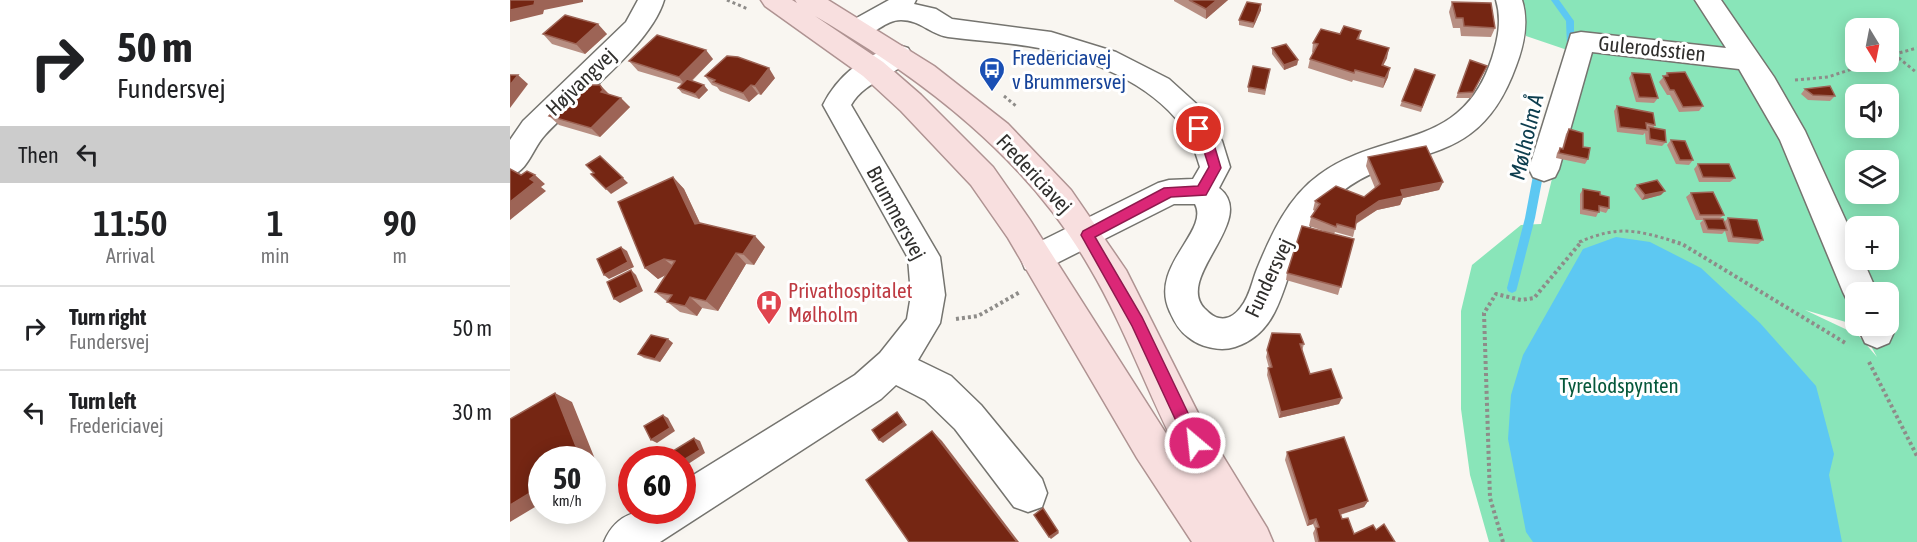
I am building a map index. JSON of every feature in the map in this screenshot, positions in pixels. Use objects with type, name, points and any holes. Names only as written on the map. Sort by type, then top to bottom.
[{"type":"main road","name":"Fredericiavej","points":[[808,0],[860,28],[886,62],[911,103],[982,176],[1037,259],[1150,445],[1216,542]]},
{"type":"main road","name":"Fredericiavej","points":[[765,6],[886,62],[941,84],[1023,157],[1087,235],[1137,321],[1185,426],[1253,542]]},
{"type":"street","name":"Højvangvej","points":[[510,164],[533,129],[635,29],[648,10],[651,0]]},
{"type":"street","name":"Fundersvej","points":[[1201,192],[1211,198],[1214,208],[1213,221],[1181,286],[1185,307],[1191,320],[1214,333],[1225,334],[1246,326],[1260,307],[1282,247],[1304,208],[1337,178],[1373,158],[1416,149],[1452,136],[1475,114],[1496,86],[1510,44],[1512,22],[1509,0]]},
{"type":"street","points":[[1708,0],[1756,72],[1795,139],[1856,282]]},
{"type":"street","points":[[860,28],[900,5],[927,15],[945,27],[1041,39],[1106,59],[1159,86],[1191,116],[1207,141],[1215,168],[1201,192],[1190,189],[1169,192],[1037,259]]},
{"type":"street","name":"Gulerodsstien","points":[[1544,169],[1581,41],[1756,72]]},
{"type":"street","name":"Brummersvej","points":[[696,496],[868,387],[893,364],[913,340],[922,323],[928,295],[924,257],[837,105],[843,91],[854,80],[886,62]]},
{"type":"street","points":[[893,364],[938,388],[968,417],[1028,493]]},
{"type":"street","points":[[624,542],[652,524]]},
{"type":"path","points":[[727,0],[765,6]]},
{"type":"path","points":[[1899,53],[1917,48]]},
{"type":"path","points":[[1899,58],[1917,73]]},
{"type":"path","points":[[1756,72],[1828,77],[1845,71]]},
{"type":"path","points":[[1503,542],[1490,498],[1484,314],[1497,294],[1521,300],[1534,297],[1579,242],[1611,231],[1635,230],[1682,244],[1872,338],[1917,456]]},
{"type":"path","points":[[978,316],[1023,290]]},
{"type":"green space","points":[[1521,0],[1917,0],[1917,542],[1489,542],[1470,475],[1461,409],[1461,311],[1472,265],[1521,225],[1541,224],[1582,55],[1526,36]]},
{"type":"water","name":"Tyrelodspynten","points":[[1616,237],[1650,242],[1701,268],[1760,323],[1816,386],[1834,454],[1829,475],[1842,542],[1533,542],[1526,532],[1508,439],[1511,395],[1523,355],[1583,249]]},
{"type":"building","points":[[510,0],[535,0],[534,5],[510,10]]},
{"type":"building","points":[[1189,0],[1217,0],[1206,9]]},
{"type":"building","points":[[1247,2],[1261,4],[1254,23],[1239,20]]},
{"type":"building","points":[[1452,2],[1491,3],[1495,28],[1464,26],[1463,18],[1456,18]]},
{"type":"building","points":[[565,15],[598,24],[576,44],[543,34]]},
{"type":"building","points":[[1344,26],[1361,31],[1357,39],[1389,48],[1382,65],[1390,68],[1385,78],[1355,70],[1354,73],[1310,59],[1318,44],[1313,43],[1321,29],[1340,34]]},
{"type":"building","points":[[657,35],[706,50],[679,77],[629,61]]},
{"type":"building","points":[[1286,44],[1298,60],[1284,65],[1272,48]]},
{"type":"building","points":[[727,56],[738,57],[769,68],[755,86],[751,85],[743,93],[713,82],[715,80],[705,76]]},
{"type":"building","points":[[1470,60],[1487,66],[1473,92],[1458,93]]},
{"type":"building","points":[[1253,66],[1270,69],[1265,90],[1248,87]]},
{"type":"building","points":[[1415,69],[1435,75],[1422,107],[1402,101]]},
{"type":"building","points":[[1685,72],[1703,106],[1683,107],[1663,76],[1668,76],[1667,73]]},
{"type":"building","points":[[1632,73],[1650,74],[1658,98],[1639,97]]},
{"type":"building","points":[[510,75],[518,75],[510,85]]},
{"type":"building","points":[[687,79],[704,85],[695,94],[678,88]]},
{"type":"building","points":[[580,85],[600,85],[603,90],[601,92],[621,98],[591,128],[549,116]]},
{"type":"building","points":[[1830,86],[1835,96],[1813,95],[1805,89]]},
{"type":"building","points":[[1617,106],[1653,113],[1655,125],[1646,123],[1647,130],[1620,127]]},
{"type":"building","points":[[1649,127],[1665,130],[1666,142],[1650,139]]},
{"type":"building","points":[[1569,129],[1583,133],[1583,147],[1590,148],[1588,159],[1559,153],[1560,148],[1563,149]]},
{"type":"building","points":[[1671,140],[1685,141],[1693,160],[1680,160]]},
{"type":"building","points":[[1426,146],[1443,182],[1401,190],[1403,196],[1379,201],[1357,216],[1355,229],[1337,224],[1336,227],[1311,217],[1320,204],[1315,201],[1336,186],[1364,197],[1380,184],[1368,157]]},
{"type":"building","points":[[600,156],[623,178],[606,189],[591,174],[594,173],[586,165]]},
{"type":"building","points":[[1698,164],[1729,164],[1735,178],[1703,177]]},
{"type":"building","points":[[510,169],[521,175],[527,171],[535,175],[530,179],[535,182],[510,202]]},
{"type":"building","points":[[673,177],[695,224],[700,223],[755,236],[743,254],[736,253],[706,301],[690,297],[685,306],[667,302],[672,295],[655,292],[675,261],[664,259],[645,268],[618,202]]},
{"type":"building","points":[[1657,180],[1665,191],[1645,195],[1637,185]]},
{"type":"building","points":[[1583,189],[1600,192],[1600,195],[1609,197],[1609,208],[1599,206],[1599,212],[1583,209]]},
{"type":"building","points":[[1713,192],[1724,215],[1700,215],[1691,193]]},
{"type":"building","points":[[1728,218],[1757,220],[1763,240],[1733,237]]},
{"type":"building","points":[[1704,219],[1723,219],[1727,230],[1708,229]]},
{"type":"building","points":[[1302,226],[1354,239],[1341,287],[1287,273]]},
{"type":"building","points":[[621,247],[628,262],[604,275],[597,259]]},
{"type":"building","points":[[631,270],[638,287],[614,299],[607,282]]},
{"type":"building","points":[[1272,333],[1300,334],[1304,344],[1300,344],[1310,374],[1331,369],[1342,398],[1281,412],[1268,368],[1272,367],[1267,350]]},
{"type":"building","points":[[651,335],[668,339],[655,359],[638,354]]},
{"type":"building","points":[[555,393],[576,446],[528,446],[528,494],[510,505],[510,419]]},
{"type":"building","points":[[897,412],[904,422],[879,440],[872,430]]},
{"type":"building","points":[[663,415],[670,428],[651,440],[644,426]]},
{"type":"building","points":[[932,431],[1017,542],[909,542],[866,480]]},
{"type":"building","points":[[1344,437],[1368,501],[1339,510],[1342,519],[1348,518],[1354,534],[1373,525],[1376,530],[1384,524],[1395,542],[1319,542],[1316,528],[1319,527],[1316,519],[1309,521],[1287,452]]},
{"type":"building","points":[[694,438],[700,450],[696,452],[696,446],[681,446]]},
{"type":"building","points":[[1043,508],[1058,531],[1049,537],[1034,515]]},
{"type":"waterway","name":"Mølholm Å","points":[[1555,0],[1570,21],[1571,46]]},
{"type":"waterway","name":"Mølholm Å","points":[[1512,288],[1530,218],[1540,165]]},
{"type":"place","name":"Fredericiavej v Brummersvej","points":[[992,93]]},
{"type":"place","name":"Privathospitalet Mølholm","points":[[769,326]]},
{"type":"route","points":[[1195,443],[1137,321],[1087,235],[1169,192],[1190,189],[1201,192],[1215,168],[1207,141],[1199,129]]}]
